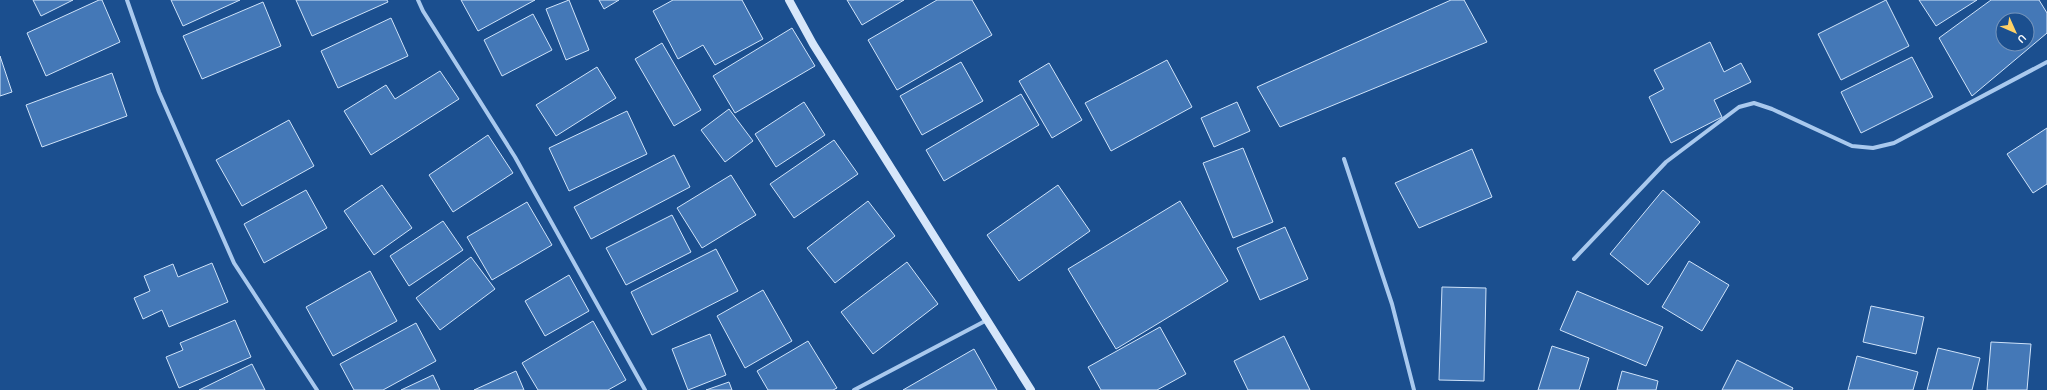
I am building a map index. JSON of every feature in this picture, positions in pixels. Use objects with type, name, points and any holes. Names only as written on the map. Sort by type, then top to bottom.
[{"type":"street","points":[[127,0],[160,92],[234,262],[317,390]]},
{"type":"street","points":[[418,0],[423,11],[516,157],[645,390]]},
{"type":"street","points":[[790,0],[813,44],[1031,390]]},
{"type":"street","points":[[1574,259],[1666,162],[1739,107],[1754,103],[1852,146],[1873,148],[1894,143],[2047,62]]},
{"type":"street","points":[[1344,159],[1392,304],[1414,390]]},
{"type":"street","points":[[854,390],[987,319]]},
{"type":"building","points":[[33,0],[73,0],[41,16]]},
{"type":"building","points":[[99,0],[102,0],[120,42],[46,76],[27,33]]},
{"type":"building","points":[[171,0],[240,0],[183,26]]},
{"type":"building","points":[[296,0],[387,0],[388,2],[312,36]]},
{"type":"building","points":[[461,0],[535,0],[478,31]]},
{"type":"building","points":[[569,0],[589,50],[566,60],[546,9]]},
{"type":"building","points":[[599,0],[619,0],[604,9]]},
{"type":"building","points":[[673,0],[742,0],[763,39],[715,65],[703,45],[678,59],[653,11]]},
{"type":"building","points":[[847,0],[904,0],[862,25]]},
{"type":"building","points":[[937,0],[972,0],[992,35],[897,90],[868,40]]},
{"type":"building","points":[[1451,0],[1464,0],[1487,42],[1280,127],[1257,87]]},
{"type":"building","points":[[1886,0],[1909,46],[1841,80],[1818,34]]},
{"type":"building","points":[[1919,0],[1977,0],[1936,26]]},
{"type":"building","points":[[1991,0],[2039,0],[2047,13],[2047,33],[2035,43],[2035,12],[1995,12],[1995,52],[2024,52],[1972,96],[1939,38]]},
{"type":"building","points":[[263,2],[281,46],[202,79],[183,36]]},
{"type":"building","points":[[533,14],[552,50],[502,76],[484,40]]},
{"type":"building","points":[[391,18],[408,56],[338,88],[321,51]]},
{"type":"building","points":[[792,28],[815,66],[735,113],[713,76]]},
{"type":"building","points":[[1710,42],[1724,72],[1741,63],[1751,82],[1714,100],[1722,117],[1671,143],[1649,97],[1664,89],[1654,70]]},
{"type":"building","points":[[662,43],[701,110],[674,126],[635,59]]},
{"type":"building","points":[[0,56],[12,92],[0,96]]},
{"type":"building","points":[[1912,57],[1933,97],[1861,133],[1841,92]]},
{"type":"building","points":[[1167,60],[1192,107],[1111,151],[1085,103]]},
{"type":"building","points":[[961,62],[983,101],[922,135],[900,96]]},
{"type":"building","points":[[1049,63],[1082,120],[1052,138],[1019,81]]},
{"type":"building","points":[[597,67],[616,98],[556,136],[536,105]]},
{"type":"building","points":[[440,71],[459,99],[371,155],[344,111],[386,85],[395,99]]},
{"type":"building","points":[[112,73],[127,116],[42,147],[26,105]]},
{"type":"building","points":[[1021,94],[1039,125],[944,181],[926,150]]},
{"type":"building","points":[[804,102],[825,135],[776,167],[755,134]]},
{"type":"building","points":[[1237,102],[1250,131],[1214,147],[1201,118]]},
{"type":"building","points":[[729,109],[753,141],[725,162],[701,130]]},
{"type":"building","points":[[627,111],[647,154],[569,191],[549,148]]},
{"type":"building","points":[[289,120],[314,166],[242,206],[216,160]]},
{"type":"building","points":[[2047,128],[2047,184],[2033,193],[2007,154]]},
{"type":"building","points":[[488,135],[513,173],[453,212],[429,175]]},
{"type":"building","points":[[834,140],[858,174],[794,218],[770,184]]},
{"type":"building","points":[[1243,148],[1273,222],[1233,238],[1203,163]]},
{"type":"building","points":[[1472,149],[1492,197],[1419,228],[1395,183]]},
{"type":"building","points":[[674,155],[690,187],[591,239],[574,207]]},
{"type":"building","points":[[731,175],[756,215],[702,248],[677,208]]},
{"type":"building","points":[[382,185],[412,228],[374,255],[344,211]]},
{"type":"building","points":[[1058,185],[1090,231],[1019,281],[987,235]]},
{"type":"building","points":[[306,190],[327,228],[264,263],[244,224]]},
{"type":"building","points":[[1663,190],[1700,222],[1648,285],[1610,254]]},
{"type":"building","points":[[868,201],[895,236],[835,283],[807,248]]},
{"type":"building","points":[[1180,201],[1228,281],[1116,349],[1068,269]]},
{"type":"building","points":[[527,202],[552,245],[492,280],[467,237]]},
{"type":"building","points":[[672,215],[691,252],[626,285],[606,248]]},
{"type":"building","points":[[443,221],[463,250],[409,286],[390,256]]},
{"type":"building","points":[[1285,227],[1308,279],[1260,300],[1237,248]]},
{"type":"building","points":[[716,249],[738,291],[652,335],[631,292]]},
{"type":"building","points":[[471,257],[495,289],[440,330],[416,298]]},
{"type":"building","points":[[1689,261],[1729,285],[1702,331],[1662,307]]},
{"type":"building","points":[[907,262],[938,304],[873,354],[841,312]]},
{"type":"building","points":[[212,263],[228,302],[169,327],[162,310],[143,319],[134,298],[150,291],[144,276],[173,264],[178,277]]},
{"type":"building","points":[[370,271],[397,321],[333,356],[306,307]]},
{"type":"building","points":[[569,275],[589,311],[545,336],[525,301]]},
{"type":"building","points":[[1442,287],[1486,288],[1484,381],[1439,380]]},
{"type":"building","points":[[763,290],[792,341],[745,368],[717,316]]},
{"type":"building","points":[[1577,291],[1663,327],[1646,366],[1560,330]]},
{"type":"building","points":[[1871,306],[1924,317],[1916,354],[1863,342]]},
{"type":"building","points":[[235,320],[251,357],[179,388],[166,357],[183,350],[180,343]]},
{"type":"building","points":[[593,321],[626,380],[608,390],[538,390],[522,363]]},
{"type":"building","points":[[416,323],[436,361],[383,390],[354,390],[340,364]]},
{"type":"building","points":[[1160,327],[1186,374],[1157,390],[1101,390],[1088,367]]},
{"type":"building","points":[[710,334],[726,375],[688,390],[672,349]]},
{"type":"building","points":[[1284,336],[1310,390],[1248,390],[1234,361]]},
{"type":"building","points":[[808,341],[837,388],[833,390],[768,390],[757,371]]},
{"type":"building","points":[[1991,342],[2031,344],[2027,390],[1987,390]]},
{"type":"building","points":[[1552,346],[1589,358],[1579,390],[1538,390]]},
{"type":"building","points":[[1938,348],[1980,358],[1972,390],[1927,390]]},
{"type":"building","points":[[974,349],[997,390],[903,390]]},
{"type":"building","points":[[1857,356],[1918,372],[1913,390],[1848,390]]},
{"type":"building","points":[[1737,360],[1793,388],[1792,390],[1722,390]]},
{"type":"building","points":[[252,364],[265,390],[199,390]]},
{"type":"building","points":[[516,371],[524,390],[474,390]]},
{"type":"building","points":[[1622,371],[1658,381],[1656,390],[1617,390]]},
{"type":"building","points":[[433,375],[440,390],[401,390]]},
{"type":"building","points":[[729,382],[732,390],[706,390]]}]
